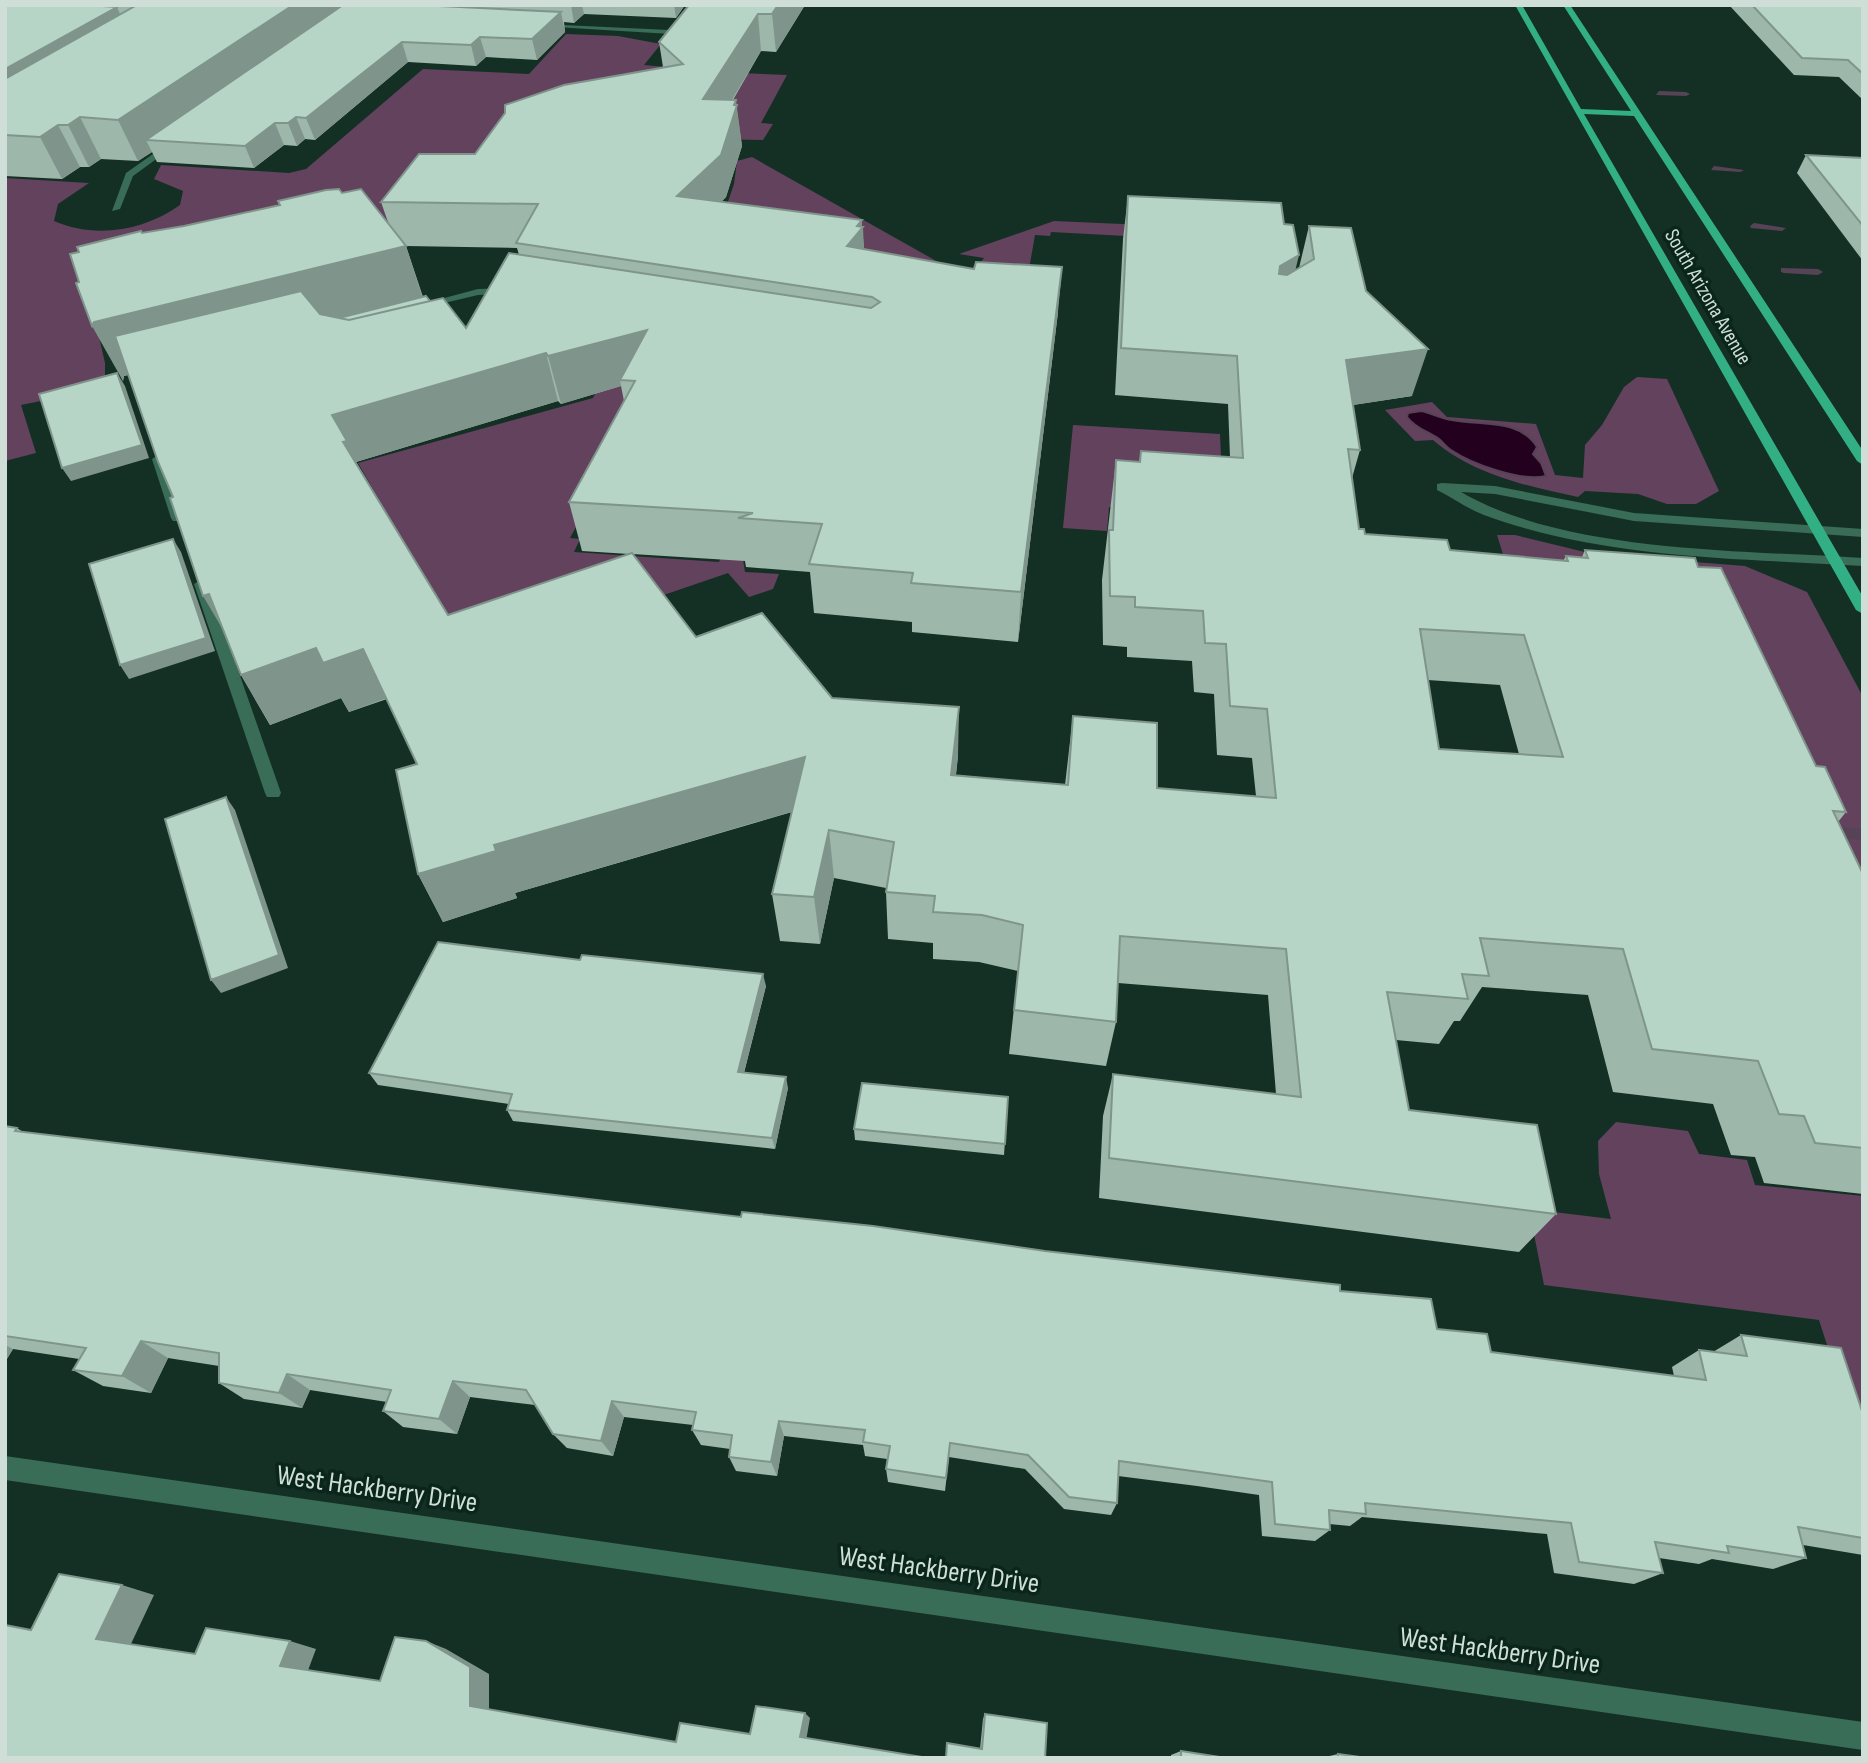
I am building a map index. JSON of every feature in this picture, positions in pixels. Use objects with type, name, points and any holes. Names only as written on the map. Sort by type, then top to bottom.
[{"type":"main road","name":"South Arizona Avenue","points":[[1518,5],[1863,610]]},
{"type":"main road","name":"South Arizona Avenue","points":[[1566,5],[1863,461]]},
{"type":"main road","points":[[1578,111],[1636,114]]},
{"type":"street","points":[[527,26],[671,32],[693,5]]},
{"type":"street","points":[[115,209],[129,175],[184,136]]},
{"type":"street","points":[[494,306],[507,285]]},
{"type":"street","points":[[405,309],[507,285],[527,293]]},
{"type":"street","points":[[156,453],[183,531]]},
{"type":"street","points":[[1863,533],[1634,517],[1495,491],[1442,487],[1486,511],[1535,527],[1597,541],[1863,562]]},
{"type":"street","points":[[1634,517],[1643,546]]},
{"type":"street","points":[[197,570],[273,793]]},
{"type":"street","name":"West Hackberry Drive","points":[[5,1468],[1863,1736]]},
{"type":"shaded area","points":[[566,34],[618,36],[661,44],[644,65],[666,67],[669,70],[787,75],[761,123],[773,124],[763,140],[641,138],[97,328],[105,363],[105,388],[21,405],[36,453],[5,461],[5,178],[89,183],[58,204],[54,221],[70,227],[102,231],[135,226],[166,214],[180,205],[183,191],[154,179],[161,165],[289,173],[306,169],[423,69],[529,74]]},
{"type":"shaded area","points":[[752,157],[938,262],[926,276],[719,228],[734,184],[737,161]]},
{"type":"shaded area","points":[[1054,221],[1237,229],[1219,241],[1051,232],[1050,236],[1035,235],[1027,281],[979,265],[984,258],[959,254]]},
{"type":"shaded area","points":[[712,362],[585,510],[570,538],[580,539],[574,552],[719,562],[721,557],[743,559],[745,572],[779,574],[773,589],[749,597],[728,573],[506,649],[478,674],[358,463],[593,398],[600,383]]},
{"type":"shaded area","points":[[1637,377],[1667,379],[1719,491],[1696,504],[1667,504],[1638,494],[1585,491],[1578,497],[1540,488],[1483,471],[1433,440],[1415,441],[1385,410],[1432,402],[1447,417],[1536,424],[1555,475],[1583,478],[1585,445],[1602,425],[1624,387]]},
{"type":"shaded area","points":[[1421,411],[1448,419],[1499,425],[1520,431],[1537,447],[1533,454],[1541,463],[1546,476],[1510,474],[1460,455],[1407,417],[1408,413]]},
{"type":"shaded area","points":[[1073,425],[1220,434],[1223,504],[1109,507],[1107,531],[1063,528]]},
{"type":"shaded area","points":[[1497,535],[1515,535],[1593,554],[1745,566],[1807,592],[1863,697],[1863,1046],[1515,593]]},
{"type":"shaded area","points":[[1616,1122],[1688,1131],[1699,1154],[1747,1160],[1755,1185],[1863,1196],[1863,1457],[1819,1320],[1544,1285],[1529,1209],[1611,1219],[1599,1174],[1598,1141]]},
{"type":"building","points":[[5,5],[88,5],[117,7],[5,69]]},
{"type":"building","points":[[137,5],[293,5],[118,120],[80,117],[68,125],[58,125],[40,137],[5,135],[5,79]]},
{"type":"building","points":[[343,5],[419,5],[561,12],[532,39],[480,37],[471,45],[402,42],[306,118],[296,117],[288,123],[275,123],[245,146],[146,140]]},
{"type":"building","points":[[689,5],[778,5],[772,14],[758,14],[703,99],[736,100],[734,105],[737,105],[721,155],[677,196],[862,220],[857,226],[863,227],[847,246],[974,269],[976,262],[1062,267],[1021,592],[911,583],[913,573],[809,564],[822,524],[738,518],[753,513],[569,502],[635,381],[620,380],[647,330],[548,356],[546,353],[332,415],[347,441],[343,442],[448,615],[632,553],[696,637],[762,613],[832,698],[959,707],[951,775],[1068,785],[1073,716],[1157,723],[1157,788],[1276,798],[1267,709],[1230,706],[1226,644],[1205,643],[1203,611],[1135,607],[1135,597],[1110,596],[1109,530],[1113,530],[1116,460],[1140,462],[1141,451],[1243,458],[1237,356],[1121,348],[1128,196],[1281,203],[1284,224],[1293,225],[1299,255],[1280,266],[1279,274],[1287,275],[1314,259],[1309,226],[1351,228],[1366,291],[1428,349],[1346,360],[1360,450],[1348,449],[1359,529],[1364,529],[1365,534],[1447,540],[1450,550],[1568,561],[1566,556],[1588,558],[1585,550],[1695,558],[1698,567],[1721,568],[1816,766],[1825,767],[1846,812],[1833,811],[1863,874],[1863,1148],[1815,1143],[1804,1116],[1779,1114],[1758,1061],[1652,1049],[1623,949],[1480,938],[1489,976],[1462,974],[1468,999],[1387,992],[1409,1110],[1537,1125],[1556,1214],[1109,1158],[1113,1074],[1301,1097],[1286,949],[1120,936],[1116,1022],[1014,1010],[1023,925],[982,915],[933,912],[935,896],[886,892],[894,842],[829,830],[814,897],[772,894],[805,757],[494,845],[496,851],[418,874],[396,770],[417,764],[363,649],[323,663],[316,648],[241,675],[209,594],[203,596],[170,498],[173,497],[158,462],[115,336],[301,291],[320,314],[349,320],[443,298],[466,328],[509,253],[871,308],[880,302],[872,297],[516,243],[538,204],[381,202],[419,154],[475,154],[505,113],[505,105],[564,85],[683,64],[659,42]],"holes":[[[1420,629],[1524,635],[1563,757],[1439,749]]]},
{"type":"building","points":[[1752,5],[1863,5],[1863,74],[1848,60],[1802,58]]},
{"type":"building","points":[[1806,155],[1863,158],[1863,226]]},
{"type":"building","points":[[339,189],[342,193],[361,189],[406,246],[94,322],[92,326],[76,283],[79,282],[70,254],[79,252],[77,247],[141,231],[142,233],[184,226],[280,205],[278,201]]},
{"type":"building","points":[[426,296],[430,301],[349,320],[339,318]]},
{"type":"building","points":[[117,373],[142,445],[62,468],[39,394]]},
{"type":"building","points":[[173,539],[206,638],[120,665],[89,564]]},
{"type":"building","points":[[226,797],[279,955],[211,980],[165,819]]},
{"type":"building","points":[[438,942],[580,960],[582,955],[763,974],[738,1072],[786,1077],[772,1138],[507,1110],[512,1094],[369,1073]]},
{"type":"building","points":[[862,1083],[1008,1097],[1005,1144],[854,1129]]},
{"type":"building","points":[[5,1126],[17,1128],[15,1131],[741,1217],[742,1212],[873,1226],[1045,1251],[1340,1285],[1340,1291],[1431,1299],[1437,1329],[1487,1334],[1491,1352],[1706,1380],[1699,1350],[1747,1356],[1741,1335],[1841,1348],[1863,1414],[1863,1538],[1798,1527],[1806,1558],[1727,1546],[1729,1553],[1655,1542],[1663,1573],[1579,1562],[1571,1523],[1365,1503],[1366,1514],[1329,1510],[1330,1530],[1275,1524],[1272,1482],[1119,1461],[1117,1503],[1069,1497],[1028,1455],[950,1443],[946,1478],[886,1469],[890,1446],[863,1442],[865,1430],[779,1421],[771,1462],[729,1457],[732,1435],[692,1430],[696,1412],[612,1401],[601,1441],[553,1434],[526,1390],[453,1381],[439,1419],[383,1411],[391,1390],[287,1374],[279,1393],[219,1383],[219,1353],[141,1341],[122,1376],[73,1370],[86,1348],[5,1336]]},
{"type":"building","points":[[59,1574],[122,1585],[96,1639],[195,1654],[206,1628],[290,1641],[280,1666],[380,1681],[395,1637],[426,1641],[470,1667],[470,1706],[676,1742],[680,1723],[750,1734],[756,1706],[805,1713],[800,1737],[928,1758],[5,1758],[5,1625],[31,1630]]},
{"type":"building","points":[[985,1714],[1047,1723],[1045,1758],[946,1758],[947,1743],[982,1749]]},
{"type":"building","points":[[1181,1751],[1226,1758],[1181,1758]]},
{"type":"building","points":[[1338,1754],[1367,1758],[1338,1758]]},
{"type":"waterway","points":[[1659,93],[1686,94]]},
{"type":"waterway","points":[[1714,168],[1740,170]]},
{"type":"waterway","points":[[1754,226],[1782,228]]},
{"type":"waterway","points":[[1784,270],[1818,272]]},
{"type":"waterway","points":[[1841,833],[1863,835]]}]
